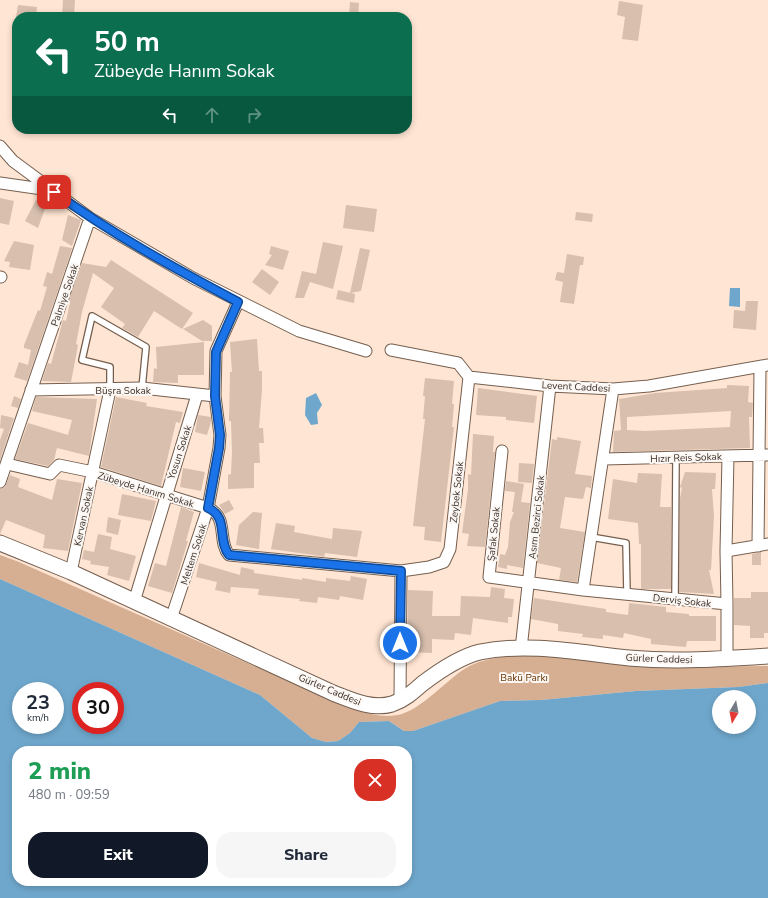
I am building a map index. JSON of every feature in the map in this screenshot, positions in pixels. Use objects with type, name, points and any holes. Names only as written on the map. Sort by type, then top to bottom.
[{"type":"street","points":[[0,146],[13,161],[90,218],[193,278],[238,302],[299,331],[366,351]]},
{"type":"street","points":[[0,183],[51,190]]},
{"type":"street","name":"Palmiye Sokak","points":[[0,482],[90,218]]},
{"type":"street","name":"Meltem Sokak","points":[[171,619],[208,508],[220,435],[215,396],[216,352],[238,302]]},
{"type":"street","points":[[391,350],[458,362],[469,377]]},
{"type":"street","points":[[726,551],[763,545],[764,366]]},
{"type":"street","name":"Levent Caddesi","points":[[469,377],[550,386],[613,388],[649,386],[764,366]]},
{"type":"street","name":"Zeybek Sokak","points":[[401,571],[444,562],[450,549],[469,377]]},
{"type":"street","name":"Asım Bezirci Sokak","points":[[521,649],[550,386]]},
{"type":"street","name":"Büşra Sokak","points":[[31,390],[110,390],[142,388],[215,396]]},
{"type":"street","points":[[583,590],[604,459],[613,388]]},
{"type":"street","name":"Kervan Sokak","points":[[71,572],[110,390]]},
{"type":"street","name":"Yosun Sokak","points":[[134,602],[197,395]]},
{"type":"street","name":"Şafak Sokak","points":[[502,451],[489,577],[529,583]]},
{"type":"street","name":"Hızır Reis Sokak","points":[[604,459],[764,455]]},
{"type":"street","points":[[727,659],[726,551],[728,456]]},
{"type":"street","name":"Zübeyde Hanım Sokak","points":[[7,464],[50,474],[59,465],[92,472],[208,508],[215,511],[220,518],[224,549],[229,555],[401,571]]},
{"type":"street","name":"Gürler Caddesi","points":[[0,543],[71,572],[171,619],[358,702],[376,705],[391,704],[400,700],[440,671],[463,658],[480,652],[521,649],[558,650],[650,659],[727,659],[768,656]]},
{"type":"street","points":[[400,700],[401,571]]},
{"type":"street","name":"Derviş Sokak","points":[[529,583],[583,590],[726,604]]},
{"type":"lane","points":[[110,390],[110,367],[82,360],[92,316],[146,347],[142,388]]},
{"type":"lane","points":[[675,599],[676,457]]},
{"type":"lane","points":[[591,537],[626,543],[628,594]]},
{"type":"green space","name":"Bakü Parkı","points":[[0,555],[19,562],[349,708],[381,716],[393,716],[414,709],[459,673],[479,662],[502,657],[524,655],[568,657],[656,667],[768,666],[768,683],[738,687],[636,691],[541,700],[500,701],[413,731],[404,731],[389,721],[359,722],[350,733],[338,741],[326,742],[312,738],[260,695],[0,579]]},
{"type":"water","points":[[730,288],[740,288],[740,307],[729,306]]},
{"type":"water","points":[[316,393],[322,405],[317,413],[318,424],[311,425],[305,415],[306,398]]},
{"type":"water","points":[[0,579],[260,695],[312,738],[326,742],[338,741],[350,733],[359,722],[389,721],[404,731],[413,731],[500,701],[541,700],[636,691],[738,687],[768,683],[768,898],[0,898]]},
{"type":"building","points":[[63,0],[75,0],[74,12],[62,12]]},
{"type":"building","points":[[619,1],[643,5],[638,41],[622,39],[625,17],[617,15]]},
{"type":"building","points":[[350,2],[359,3],[358,12],[349,12]]},
{"type":"building","points":[[18,5],[37,7],[36,12],[17,12]]},
{"type":"building","points":[[0,198],[14,201],[9,225],[0,223]]},
{"type":"building","points":[[36,200],[46,206],[38,228],[25,221]]},
{"type":"building","points":[[346,205],[377,209],[374,232],[343,228]]},
{"type":"building","points":[[576,212],[593,214],[592,222],[575,220]]},
{"type":"building","points":[[68,215],[81,220],[72,246],[62,240]]},
{"type":"building","points":[[14,241],[34,245],[30,270],[9,267],[10,262],[4,261]]},
{"type":"building","points":[[323,242],[343,246],[333,289],[310,282],[304,298],[295,298],[302,271],[316,274]]},
{"type":"building","points":[[60,246],[72,248],[27,381],[14,377],[19,362],[28,365],[31,350],[24,348],[24,345],[38,310],[40,311],[47,287],[43,286],[47,272],[52,274]]},
{"type":"building","points":[[271,246],[289,251],[283,270],[265,265],[272,255],[269,254]]},
{"type":"building","points":[[360,248],[370,250],[361,291],[350,293]]},
{"type":"building","points":[[567,254],[584,257],[583,265],[580,265],[574,304],[560,302],[563,282],[555,280],[557,272],[564,273]]},
{"type":"building","points":[[111,260],[193,313],[182,329],[154,311],[138,337],[122,328],[125,324],[101,307],[114,288],[93,273],[82,312],[71,382],[42,381],[48,363],[51,364],[63,320],[66,321],[70,303],[68,303],[82,263],[106,267]]},
{"type":"building","points":[[262,269],[279,282],[270,295],[252,282]]},
{"type":"building","points":[[338,290],[355,294],[354,303],[336,299]]},
{"type":"building","points":[[746,301],[758,301],[756,330],[733,328],[734,310],[745,311]]},
{"type":"building","points":[[203,320],[212,326],[212,341],[202,341],[183,329]]},
{"type":"building","points":[[257,339],[259,371],[262,371],[259,428],[263,428],[264,443],[259,443],[260,463],[254,463],[254,488],[228,489],[228,475],[231,474],[232,452],[231,421],[229,421],[230,372],[232,372],[230,342]]},
{"type":"building","points":[[204,342],[204,375],[178,375],[178,383],[153,382],[154,368],[157,369],[156,347]]},
{"type":"building","points":[[425,378],[454,381],[452,427],[454,427],[441,542],[424,540],[425,527],[413,526],[425,419],[423,419],[425,396],[423,396]]},
{"type":"building","points":[[727,385],[749,386],[748,402],[753,403],[752,417],[749,417],[750,448],[613,452],[614,431],[621,430],[619,399],[655,393],[727,388]],"holes":[[[731,411],[730,427],[645,431],[627,430],[627,417]]]},
{"type":"building","points":[[478,388],[537,396],[534,423],[506,420],[506,417],[476,415]]},
{"type":"building","points":[[14,396],[21,399],[18,408],[11,406]]},
{"type":"building","points":[[36,397],[97,399],[89,456],[57,448],[54,460],[48,466],[15,459],[28,423],[68,435],[72,420],[32,411]]},
{"type":"building","points":[[116,397],[147,403],[146,406],[183,412],[180,423],[176,422],[161,486],[101,467]]},
{"type":"building","points":[[1,415],[14,418],[0,460],[0,440],[4,429],[0,428]]},
{"type":"building","points":[[198,415],[211,417],[207,435],[195,432]]},
{"type":"building","points":[[473,434],[494,436],[493,452],[495,452],[485,547],[467,546],[469,534],[462,533],[468,489],[468,474],[471,475]]},
{"type":"building","points":[[557,437],[581,441],[575,474],[592,476],[591,488],[586,487],[583,499],[565,497],[560,528],[585,532],[577,582],[559,580],[561,568],[537,563],[552,439],[557,440]]},
{"type":"building","points":[[519,463],[534,464],[532,483],[518,482]]},
{"type":"building","points":[[183,468],[205,472],[201,491],[180,487]]},
{"type":"building","points":[[685,472],[716,473],[715,489],[712,489],[714,516],[711,570],[709,570],[714,594],[679,592],[680,498],[682,488],[680,487]]},
{"type":"building","points":[[638,473],[662,474],[660,507],[671,507],[671,589],[641,589],[641,544],[639,544],[638,523],[608,519],[613,479],[637,483]]},
{"type":"building","points":[[10,475],[20,479],[18,487],[52,500],[57,479],[82,483],[68,551],[43,548],[45,535],[6,520],[0,534],[0,489],[5,487]]},
{"type":"building","points":[[506,481],[524,484],[521,502],[530,503],[523,568],[507,565],[507,569],[498,567],[500,554],[505,555],[508,547],[510,522],[514,512],[512,512],[515,492],[505,491]]},
{"type":"building","points":[[122,494],[156,501],[151,521],[118,515]]},
{"type":"building","points":[[229,500],[234,509],[225,514],[219,505]]},
{"type":"building","points":[[181,507],[194,512],[186,541],[188,541],[172,593],[148,586],[155,563],[166,566]]},
{"type":"building","points":[[253,512],[262,513],[259,549],[236,545],[239,525]]},
{"type":"building","points":[[108,517],[121,520],[118,535],[106,532]]},
{"type":"building","points":[[276,523],[295,526],[294,532],[332,539],[333,528],[362,531],[357,557],[325,553],[324,557],[271,549]]},
{"type":"building","points":[[98,534],[112,537],[110,549],[136,556],[129,581],[107,575],[109,567],[90,564],[91,561],[82,559],[84,550],[94,552]]},
{"type":"building","points":[[761,552],[761,565],[752,565],[752,554]]},
{"type":"building","points":[[199,563],[240,575],[241,567],[254,570],[254,573],[302,580],[302,578],[326,582],[326,578],[350,581],[351,576],[367,579],[363,600],[340,596],[339,600],[318,597],[317,603],[299,601],[300,599],[258,595],[259,589],[231,587],[230,593],[215,590],[217,582],[196,577]]},
{"type":"building","points":[[491,587],[505,589],[504,598],[514,599],[512,617],[508,617],[508,623],[473,618],[471,635],[455,633],[454,640],[432,639],[432,653],[409,652],[410,624],[408,624],[408,590],[433,591],[432,616],[460,616],[461,596],[490,597]]},
{"type":"building","points":[[751,592],[768,592],[768,633],[764,633],[764,638],[750,638],[750,626],[734,625],[734,598],[751,598]]},
{"type":"building","points":[[534,598],[606,609],[606,612],[628,615],[629,603],[666,607],[666,612],[689,614],[689,616],[716,616],[716,641],[687,641],[686,647],[651,644],[651,639],[624,633],[623,638],[603,635],[603,639],[582,637],[583,634],[558,631],[558,624],[531,619]]},
{"type":"route","points":[[54,192],[90,218],[193,278],[238,302],[216,352],[215,396],[220,435],[208,508],[215,511],[220,518],[224,549],[229,555],[401,571],[400,643]]}]
